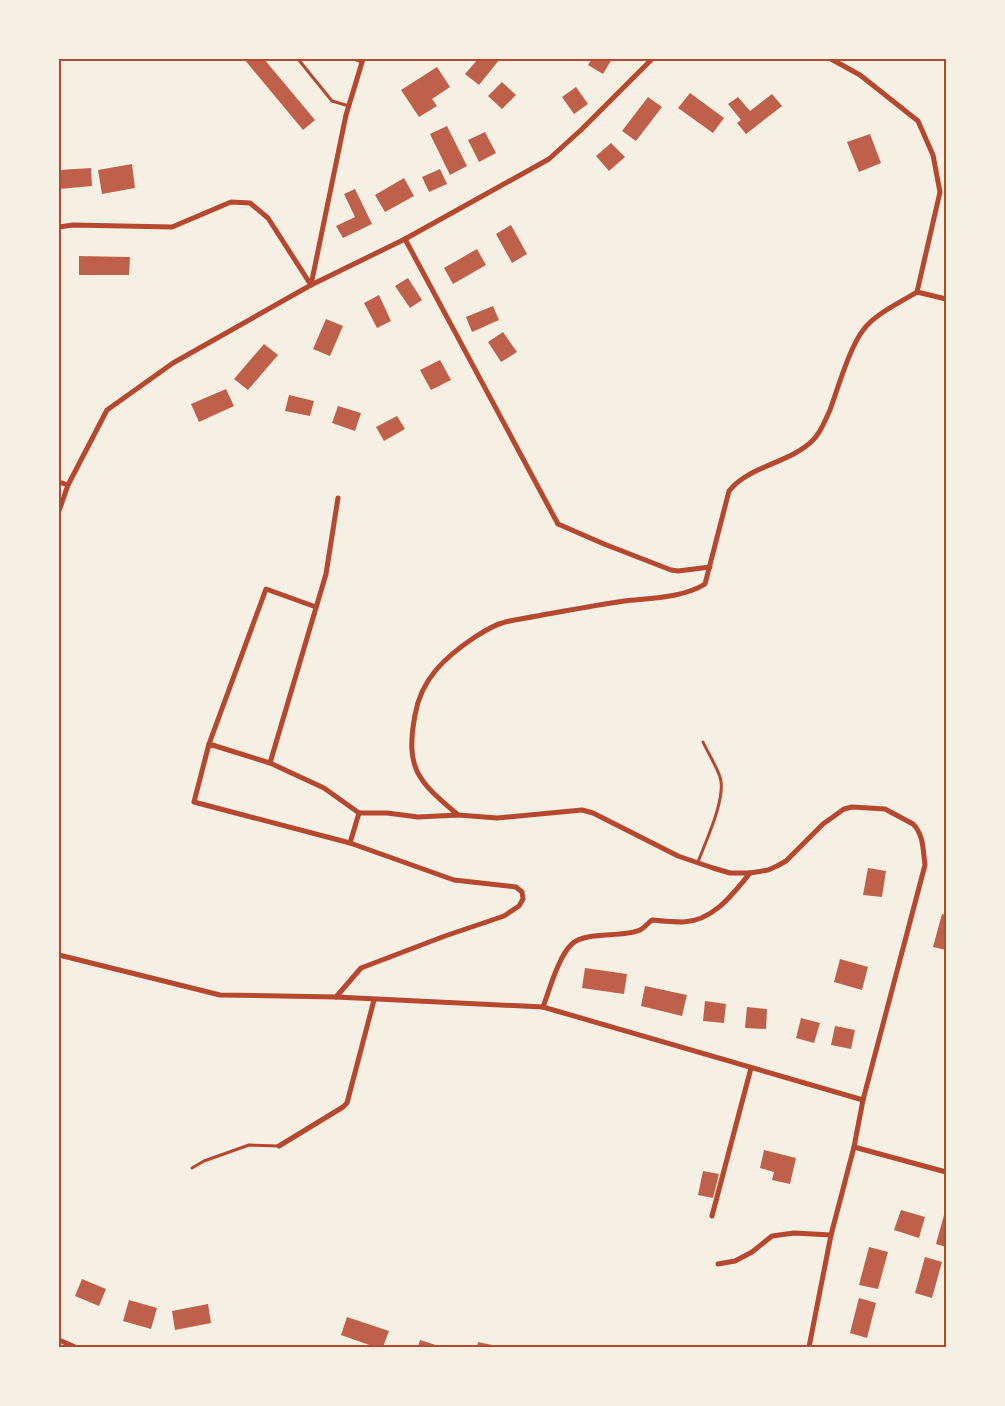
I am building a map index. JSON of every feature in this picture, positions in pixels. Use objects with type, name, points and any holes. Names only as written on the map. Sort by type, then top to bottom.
[{"type":"street","points":[[59,511],[68,485],[107,410],[173,363],[311,285],[404,239],[549,159],[652,59]]},
{"type":"street","points":[[458,815],[418,776],[412,747],[411,734],[417,700],[434,670],[449,655],[483,632],[502,623],[606,604],[688,592],[705,584],[729,491],[737,483],[786,458],[813,440],[823,426],[859,335],[871,321],[917,292],[940,192],[933,155],[918,121],[860,75],[831,59]]},
{"type":"street","points":[[311,285],[349,106],[362,60]]},
{"type":"street","points":[[59,227],[73,225],[172,227],[231,202],[250,203],[268,218],[311,285]]},
{"type":"street","points":[[404,239],[558,524],[672,570],[710,567]]},
{"type":"street","points":[[917,292],[946,299]]},
{"type":"street","points":[[59,482],[68,485]]},
{"type":"street","points":[[270,763],[326,574],[338,498]]},
{"type":"street","points":[[316,607],[266,589],[208,744],[194,802],[350,843],[454,880],[516,887],[522,892],[523,899],[519,906],[504,916],[361,968],[336,997]]},
{"type":"street","points":[[208,744],[270,763],[324,788],[359,813],[387,813],[418,817],[458,815],[497,818],[582,810],[593,813],[678,856],[730,872],[750,873],[768,870],[786,861],[823,824],[837,813],[852,807],[885,810],[913,824],[919,831],[922,840],[926,865],[863,1100],[854,1147],[831,1235],[809,1347]]},
{"type":"street","points":[[350,843],[359,813]]},
{"type":"street","points":[[543,1007],[566,951],[572,943],[579,939],[625,934],[640,930],[652,920],[685,922],[701,918],[720,907],[750,873]]},
{"type":"street","points":[[59,955],[220,995],[336,997],[543,1007],[863,1100]]},
{"type":"street","points":[[279,1146],[347,1103],[374,1000]]},
{"type":"street","points":[[712,1216],[751,1068]]},
{"type":"street","points":[[854,1147],[946,1172]]},
{"type":"street","points":[[718,1264],[735,1261],[752,1252],[772,1236],[794,1233],[831,1235]]},
{"type":"street","points":[[59,1340],[75,1347]]},
{"type":"lane","points":[[298,59],[332,101],[349,106]]},
{"type":"lane","points":[[354,59],[362,60]]},
{"type":"lane","points":[[697,863],[716,812],[720,796],[721,778],[703,742]]},
{"type":"lane","points":[[192,1168],[204,1161],[249,1145],[279,1146]]},
{"type":"building","points":[[244,59],[264,59],[315,120],[303,130]]},
{"type":"building","points":[[478,59],[500,59],[479,85],[465,74]]},
{"type":"building","points":[[592,59],[612,59],[603,74],[588,65]]},
{"type":"building","points":[[437,67],[450,87],[432,99],[437,106],[419,117],[401,90]]},
{"type":"building","points":[[502,82],[516,95],[502,109],[488,96]]},
{"type":"building","points":[[576,87],[588,104],[574,114],[562,97]]},
{"type":"building","points":[[690,93],[724,118],[713,133],[678,108]]},
{"type":"building","points":[[772,94],[782,106],[746,134],[737,123],[741,120],[728,104],[738,97],[750,111]]},
{"type":"building","points":[[648,97],[662,107],[636,141],[622,131]]},
{"type":"building","points":[[447,126],[467,166],[450,175],[430,134]]},
{"type":"building","points":[[485,132],[496,153],[479,162],[468,140]]},
{"type":"building","points":[[870,134],[881,163],[859,172],[847,142]]},
{"type":"building","points":[[611,143],[625,157],[609,171],[596,156]]},
{"type":"building","points":[[132,164],[135,188],[102,194],[98,170]]},
{"type":"building","points":[[91,168],[92,186],[59,189],[59,170]]},
{"type":"building","points":[[440,169],[447,184],[429,192],[422,177]]},
{"type":"building","points":[[404,178],[414,196],[385,212],[375,195]]},
{"type":"building","points":[[355,189],[372,224],[343,238],[336,226],[355,217],[344,194]]},
{"type":"building","points":[[511,225],[527,254],[512,263],[496,234]]},
{"type":"building","points":[[477,249],[486,265],[453,284],[444,268]]},
{"type":"building","points":[[79,256],[130,257],[129,275],[79,275]]},
{"type":"building","points":[[408,278],[422,300],[410,308],[395,286]]},
{"type":"building","points":[[379,295],[391,321],[377,328],[364,303]]},
{"type":"building","points":[[493,306],[499,320],[472,332],[466,317]]},
{"type":"building","points":[[326,319],[343,326],[330,356],[313,349]]},
{"type":"building","points":[[503,332],[517,352],[501,362],[488,342]]},
{"type":"building","points":[[264,344],[278,355],[248,390],[234,379]]},
{"type":"building","points":[[440,360],[451,380],[431,390],[420,370]]},
{"type":"building","points":[[226,389],[234,406],[199,422],[191,404]]},
{"type":"building","points":[[289,395],[314,401],[310,416],[285,411]]},
{"type":"building","points":[[338,406],[361,413],[355,431],[332,423]]},
{"type":"building","points":[[397,416],[405,429],[384,441],[376,427]]},
{"type":"building","points":[[868,868],[886,871],[882,897],[863,895]]},
{"type":"building","points":[[942,914],[946,915],[946,950],[933,947]]},
{"type":"building","points":[[840,959],[868,967],[862,990],[834,982]]},
{"type":"building","points":[[585,968],[627,974],[624,994],[582,988]]},
{"type":"building","points":[[645,986],[687,995],[682,1016],[641,1006]]},
{"type":"building","points":[[705,1001],[726,1004],[724,1023],[703,1021]]},
{"type":"building","points":[[747,1007],[767,1009],[766,1029],[745,1028]]},
{"type":"building","points":[[801,1018],[820,1023],[814,1043],[796,1038]]},
{"type":"building","points":[[835,1026],[855,1030],[851,1049],[831,1045]]},
{"type":"building","points":[[764,1150],[796,1158],[790,1184],[772,1180],[774,1172],[760,1168]]},
{"type":"building","points":[[703,1171],[719,1174],[713,1198],[698,1195]]},
{"type":"building","points":[[946,1208],[946,1247],[936,1244]]},
{"type":"building","points":[[901,1210],[925,1217],[919,1238],[894,1230]]},
{"type":"building","points":[[869,1247],[888,1252],[878,1289],[859,1285]]},
{"type":"building","points":[[925,1257],[942,1262],[932,1298],[915,1293]]},
{"type":"building","points":[[82,1279],[106,1289],[99,1306],[75,1296]]},
{"type":"building","points":[[859,1298],[876,1303],[867,1338],[850,1333]]},
{"type":"building","points":[[129,1300],[157,1308],[151,1329],[123,1321]]},
{"type":"building","points":[[208,1304],[211,1323],[175,1330],[172,1311]]},
{"type":"building","points":[[347,1317],[389,1331],[383,1347],[375,1347],[341,1335]]},
{"type":"building","points":[[420,1340],[442,1347],[418,1347]]},
{"type":"building","points":[[478,1342],[492,1345],[492,1347],[477,1347]]}]
